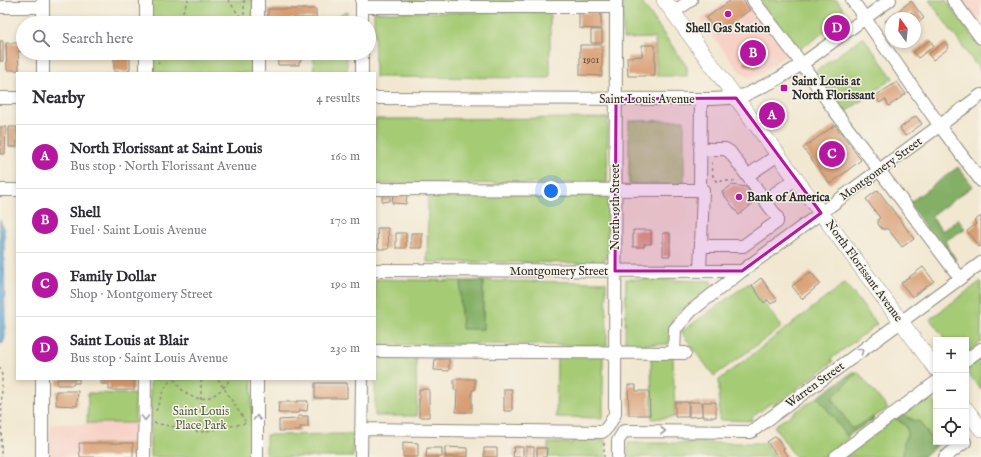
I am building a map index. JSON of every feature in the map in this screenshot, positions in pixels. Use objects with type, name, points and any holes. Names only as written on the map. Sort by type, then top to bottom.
[{"type":"main road","name":"North Florissant Avenue","points":[[664,0],[933,365]]},
{"type":"main road","points":[[969,413],[981,430]]},
{"type":"street","points":[[146,0],[146,16]]},
{"type":"street","points":[[258,0],[258,16]]},
{"type":"street","points":[[674,12],[691,0]]},
{"type":"street","points":[[753,0],[960,278]]},
{"type":"street","points":[[852,0],[940,126],[981,181]]},
{"type":"street","name":"Saint Louis Avenue","points":[[376,98],[736,98],[756,91],[789,73],[890,0]]},
{"type":"street","points":[[953,0],[981,38]]},
{"type":"street","points":[[362,16],[362,4],[616,3]]},
{"type":"street","name":"North 19th Street","points":[[361,429],[602,432],[607,430],[615,414],[616,3]]},
{"type":"street","points":[[0,7],[43,4],[43,16]]},
{"type":"street","points":[[43,60],[43,72]]},
{"type":"street","points":[[146,60],[146,72]]},
{"type":"street","points":[[258,60],[258,72]]},
{"type":"street","points":[[362,60],[362,72]]},
{"type":"street","name":"Montgomery Street","points":[[615,352],[680,353],[674,332],[678,325],[691,311],[742,271],[981,95]]},
{"type":"street","points":[[0,98],[16,98]]},
{"type":"street","points":[[700,271],[703,190],[700,190],[701,99]]},
{"type":"street","points":[[700,149],[727,150],[748,176],[777,217],[777,222],[743,246],[702,246]]},
{"type":"street","points":[[748,176],[778,155]]},
{"type":"street","points":[[765,200],[796,179]]},
{"type":"street","points":[[376,189],[700,190]]},
{"type":"street","points":[[0,190],[16,190]]},
{"type":"street","name":"Warren Street","points":[[618,457],[618,441],[624,431],[751,432],[981,262]]},
{"type":"street","name":"Montgomery Street","points":[[376,270],[742,271]]},
{"type":"street","points":[[969,358],[981,349]]},
{"type":"street","points":[[376,351],[615,352]]},
{"type":"street","points":[[42,380],[42,457]]},
{"type":"street","points":[[144,457],[145,380]]},
{"type":"street","points":[[257,380],[257,457]]},
{"type":"street","points":[[361,457],[362,380]]},
{"type":"street","points":[[835,457],[933,384]]},
{"type":"street","points":[[969,439],[981,430]]},
{"type":"street","points":[[945,457],[961,445]]},
{"type":"path","points":[[181,16],[188,0]]},
{"type":"path","points":[[228,0],[239,16]]},
{"type":"path","points":[[244,0],[244,16]]},
{"type":"path","points":[[157,65],[159,60]]},
{"type":"path","points":[[0,368],[2,376],[1,457]]},
{"type":"path","points":[[156,413],[163,391],[172,380]]},
{"type":"path","points":[[174,380],[185,394],[201,399],[211,397],[224,387],[229,380]]},
{"type":"path","points":[[201,380],[201,432]]},
{"type":"path","points":[[219,380],[242,414],[246,423]]},
{"type":"path","points":[[154,422],[155,418]]},
{"type":"path","points":[[150,422],[201,432],[252,422]]},
{"type":"path","points":[[604,440],[604,457]]},
{"type":"highlighted area","points":[[736,98],[821,213],[742,271],[615,271],[616,99]]},
{"type":"shaded area","points":[[728,0],[748,0],[788,54],[758,75],[748,77],[740,72],[700,20]]},
{"type":"shaded area","points":[[961,0],[981,0],[981,28]]},
{"type":"shaded area","points":[[139,423],[139,457],[49,457],[50,424]]},
{"type":"green space","points":[[151,0],[253,0],[253,16],[151,16]]},
{"type":"green space","points":[[374,0],[607,0],[607,4],[374,5]]},
{"type":"green space","points":[[623,0],[640,0],[687,67],[687,76],[657,76],[655,38],[623,39]]},
{"type":"green space","points":[[759,0],[837,0],[848,16],[797,51]]},
{"type":"green space","points":[[929,0],[946,0],[981,49],[981,72]]},
{"type":"green space","points":[[347,11],[347,16],[338,16]]},
{"type":"green space","points":[[374,12],[550,12],[550,78],[376,77],[375,60],[376,60],[376,16],[374,16]]},
{"type":"green space","points":[[863,37],[893,78],[843,114],[813,73]]},
{"type":"green space","points":[[151,60],[253,60],[253,72],[151,72]]},
{"type":"green space","points":[[313,60],[347,60],[347,72],[314,72]]},
{"type":"green space","points":[[608,118],[607,183],[376,184],[376,119]]},
{"type":"green space","points":[[684,120],[684,184],[629,184],[629,121]]},
{"type":"green space","points":[[958,167],[973,186],[931,216],[942,231],[958,219],[965,229],[945,241],[956,260],[949,262],[909,203]]},
{"type":"green space","points":[[428,193],[608,194],[607,258],[604,258],[604,263],[427,262]]},
{"type":"green space","points":[[376,279],[462,281],[460,305],[463,329],[483,329],[483,281],[606,282],[607,346],[483,344],[376,345]]},
{"type":"green space","points":[[626,279],[711,281],[712,286],[673,317],[669,344],[625,345]]},
{"type":"green space","points":[[462,281],[483,281],[483,329],[462,329],[460,291]]},
{"type":"green space","points":[[981,281],[981,342],[969,352],[969,337],[944,337],[930,319]]},
{"type":"green space","points":[[749,283],[782,327],[714,376],[681,332]]},
{"type":"green space","points":[[845,283],[877,324],[831,359],[833,362],[774,406],[771,403],[752,417],[753,421],[719,420],[719,380]]},
{"type":"green space","points":[[981,353],[981,390],[969,374],[969,362]]},
{"type":"green space","points":[[557,354],[603,355],[603,418],[556,417]]},
{"type":"green space","points":[[376,356],[416,356],[417,416],[375,416]]},
{"type":"green space","points":[[651,356],[673,356],[675,417],[652,419]]},
{"type":"green space","points":[[853,372],[858,372],[832,398],[852,429],[873,417],[874,420],[847,436],[818,397]]},
{"type":"green space","points":[[858,372],[888,409],[852,429],[832,397]]},
{"type":"green space","name":"Saint Louis Place Park","points":[[150,380],[252,380],[252,457],[150,457]]},
{"type":"green space","points":[[927,391],[933,400],[933,442],[920,422],[911,419],[900,411]]},
{"type":"green space","points":[[88,393],[135,394],[135,423],[87,423]]},
{"type":"green space","points":[[818,397],[849,438],[824,457],[795,457],[774,426]]},
{"type":"green space","points":[[900,411],[910,419],[920,422],[933,442],[933,445],[936,446],[923,457],[903,457],[904,441],[908,433],[906,426],[894,417]]},
{"type":"green space","points":[[894,417],[906,426],[908,433],[904,441],[903,457],[842,457]]},
{"type":"green space","points":[[353,434],[353,457],[266,457],[266,435]]},
{"type":"green space","points":[[572,439],[605,440],[606,457],[548,457],[548,443],[573,443]]},
{"type":"green space","points":[[628,443],[765,443],[775,457],[628,457]]},
{"type":"water","points":[[0,220],[4,230],[5,337],[3,343],[0,344]]},
{"type":"building","name":"Shell Gas Station","points":[[731,0],[743,0],[750,10],[717,34],[706,18]]},
{"type":"building","points":[[911,1],[919,12],[911,12],[897,12]]},
{"type":"building","points":[[268,9],[316,9],[316,16],[268,16]]},
{"type":"building","points":[[579,12],[601,13],[601,29],[579,28]]},
{"type":"building","points":[[591,30],[602,30],[602,43],[591,43]]},
{"type":"building","points":[[930,40],[934,46],[918,58],[913,52],[921,48],[921,46]]},
{"type":"building","points":[[0,41],[3,41],[3,61],[0,61]]},
{"type":"building","points":[[945,42],[949,48],[933,60],[928,54]]},
{"type":"building","points":[[6,43],[16,43],[16,60],[18,60],[19,70],[7,70]]},
{"type":"building","points":[[580,45],[602,45],[602,76],[580,75]]},
{"type":"building","points":[[642,45],[655,45],[655,76],[628,76],[627,57],[642,56]]},
{"type":"building","points":[[742,45],[766,49],[764,61],[759,60],[758,68],[744,65],[745,58],[740,57]]},
{"type":"building","points":[[114,60],[130,60],[130,69],[127,72],[114,72]]},
{"type":"building","points":[[278,60],[301,60],[299,65],[278,65]]},
{"type":"building","points":[[897,82],[906,94],[889,106],[885,99],[880,103],[875,96]]},
{"type":"building","points":[[916,116],[922,124],[905,136],[900,128]]},
{"type":"building","points":[[835,125],[861,160],[830,184],[803,148]]},
{"type":"building","points":[[0,127],[6,127],[5,154],[0,154]]},
{"type":"building","points":[[9,127],[16,127],[16,147],[9,147]]},
{"type":"building","name":"Bank of America","points":[[732,185],[746,187],[756,201],[739,215],[722,192]]},
{"type":"building","points":[[878,190],[914,239],[902,247],[888,229],[882,229],[878,224],[878,219],[880,218],[866,199]]},
{"type":"building","points":[[393,193],[407,194],[406,204],[392,203]]},
{"type":"building","points":[[382,194],[390,194],[390,201],[382,202]]},
{"type":"building","points":[[981,216],[981,246],[979,247],[967,231],[976,224],[974,221]]},
{"type":"building","points":[[377,228],[388,228],[389,249],[378,249]]},
{"type":"building","points":[[633,230],[651,230],[651,244],[644,244],[644,247],[633,247]]},
{"type":"building","points":[[396,233],[406,233],[406,248],[396,248]]},
{"type":"building","points":[[411,233],[422,233],[422,248],[411,248]]},
{"type":"building","points":[[663,233],[670,233],[670,256],[663,256]]},
{"type":"building","points":[[923,267],[934,281],[912,297],[901,283]]},
{"type":"building","points":[[811,272],[820,284],[802,299],[792,286]]},
{"type":"building","points":[[761,278],[777,300],[771,304],[768,300],[764,303],[752,285]]},
{"type":"building","points":[[435,359],[449,359],[449,371],[434,370]]},
{"type":"building","points":[[454,379],[475,379],[475,390],[472,390],[472,412],[456,412],[457,390],[454,390]]},
{"type":"building","points":[[57,380],[79,380],[79,383],[73,383],[73,385],[57,385]]},
{"type":"building","points":[[101,380],[134,380],[134,390],[109,390],[109,384],[101,384]]},
{"type":"building","points":[[315,383],[347,383],[347,398],[315,398]]},
{"type":"building","points":[[628,385],[636,385],[636,391],[649,391],[650,415],[629,415]]},
{"type":"building","points":[[419,389],[429,389],[429,417],[419,417]]},
{"type":"building","points":[[504,389],[512,389],[512,411],[504,411]]},
{"type":"building","points":[[56,391],[78,391],[77,406],[56,405]]},
{"type":"building","points":[[308,401],[307,411],[299,410],[298,413],[278,413],[279,402]]},
{"type":"building","points":[[675,402],[688,402],[688,417],[675,417]]},
{"type":"building","points":[[689,402],[702,402],[702,416],[689,417]]},
{"type":"building","points":[[703,402],[716,402],[716,417],[703,417]]},
{"type":"building","points":[[298,416],[308,416],[308,427],[300,427],[300,431],[279,431],[279,420],[298,419]]},
{"type":"building","points":[[776,436],[784,448],[783,450],[788,456],[787,457],[778,457],[767,442]]},
{"type":"building","points":[[403,442],[418,443],[418,457],[403,457]]},
{"type":"building","points":[[79,443],[133,443],[133,457],[80,457]]},
{"type":"building","points":[[445,447],[468,448],[468,457],[445,457]]},
{"type":"building","points":[[514,447],[523,447],[523,457],[513,457]]},
{"type":"building","points":[[526,447],[534,447],[534,457],[526,457]]},
{"type":"building","points":[[427,448],[442,448],[442,457],[426,457]]},
{"type":"building","points":[[484,448],[497,448],[497,457],[484,457]]},
{"type":"building","points":[[537,448],[547,448],[546,457],[537,457]]},
{"type":"place","name":"Shell Gas Station","points":[[728,14]]},
{"type":"place","name":"Saint Louis at Blair","points":[[837,28]]},
{"type":"place","name":"Shell","points":[[753,53]]},
{"type":"place","name":"Saint Louis at North Florissant","points":[[784,88]]},
{"type":"place","name":"North Florissant at Saint Louis","points":[[772,115]]},
{"type":"place","name":"Family Dollar","points":[[832,154]]},
{"type":"place","name":"Bank of America","points":[[739,197]]}]
